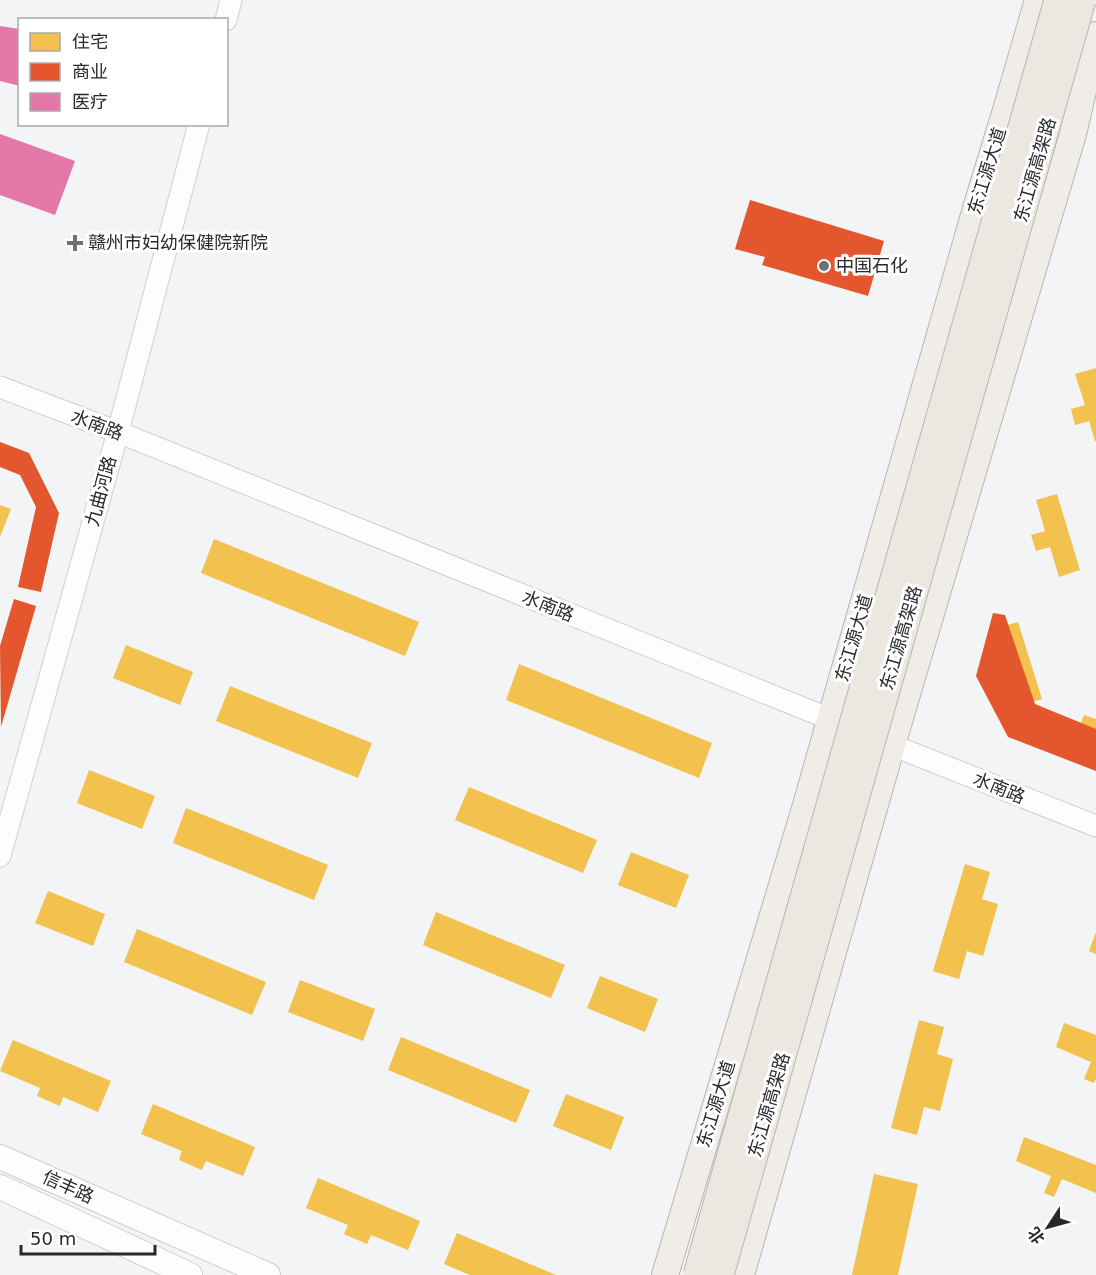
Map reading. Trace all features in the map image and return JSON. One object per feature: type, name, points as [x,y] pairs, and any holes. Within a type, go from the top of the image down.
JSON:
[{"type":"highway","name":"东江源高架路","points":[[697,1275],[1058,0]]},
{"type":"highway","name":"东江源高架路","points":[[720,1275],[1082,0]]},
{"type":"main road","name":"东江源大道","points":[[665,1275],[831,719],[973,219],[1038,0]]},
{"type":"main road","points":[[741,1275],[892,745],[1073,134],[1096,35]]},
{"type":"main road","name":"信丰路","points":[[0,1157],[268,1275]]},
{"type":"main road","name":"信丰路","points":[[0,1187],[190,1275]]},
{"type":"street","points":[[226,18],[231,0]]},
{"type":"street","name":"九曲河路","points":[[0,856],[198,126]]},
{"type":"street","name":"水南路","points":[[0,387],[1096,826]]},
{"type":"building: 住宅","points":[[1096,368],[1095,441],[1089,421],[1075,425],[1071,409],[1085,405],[1075,374]]},
{"type":"building: 住宅","points":[[1057,494],[1080,570],[1059,577],[1050,547],[1036,551],[1031,535],[1045,531],[1036,500]]},
{"type":"building: 住宅","points":[[0,505],[11,509],[0,537]]},
{"type":"building: 住宅","points":[[214,539],[419,622],[405,656],[201,573]]},
{"type":"building: 住宅","points":[[1018,622],[1042,699],[1021,705],[1011,675],[997,679],[992,663],[1006,659],[997,628]]},
{"type":"building: 住宅","points":[[126,645],[193,672],[180,705],[113,678]]},
{"type":"building: 住宅","points":[[519,664],[712,743],[699,778],[506,700]]},
{"type":"building: 住宅","points":[[230,686],[372,743],[358,778],[216,721]]},
{"type":"building: 住宅","points":[[1084,715],[1096,719],[1096,746],[1075,738]]},
{"type":"building: 住宅","points":[[89,770],[155,796],[142,829],[77,803]]},
{"type":"building: 住宅","points":[[469,787],[597,840],[583,873],[455,820]]},
{"type":"building: 住宅","points":[[186,808],[328,865],[314,900],[173,843]]},
{"type":"building: 住宅","points":[[631,852],[689,875],[676,908],[618,885]]},
{"type":"building: 住宅","points":[[965,864],[990,872],[982,899],[998,904],[983,956],[967,951],[959,979],[933,971]]},
{"type":"building: 住宅","points":[[48,891],[105,914],[93,946],[35,923]]},
{"type":"building: 住宅","points":[[436,912],[565,965],[551,998],[423,945]]},
{"type":"building: 住宅","points":[[137,929],[266,982],[252,1015],[124,962]]},
{"type":"building: 住宅","points":[[1096,932],[1096,954],[1089,951]]},
{"type":"building: 住宅","points":[[600,976],[658,999],[645,1032],[587,1008]]},
{"type":"building: 住宅","points":[[300,980],[375,1009],[363,1041],[288,1012]]},
{"type":"building: 住宅","points":[[919,1020],[944,1027],[937,1054],[953,1059],[940,1111],[924,1107],[917,1135],[891,1128]]},
{"type":"building: 住宅","points":[[1064,1023],[1096,1035],[1096,1079],[1094,1083],[1084,1079],[1091,1062],[1056,1047]]},
{"type":"building: 住宅","points":[[401,1037],[530,1090],[516,1123],[388,1070]]},
{"type":"building: 住宅","points":[[13,1040],[111,1081],[98,1112],[63,1097],[60,1106],[37,1096],[40,1088],[0,1071]]},
{"type":"building: 住宅","points":[[566,1094],[624,1117],[611,1150],[553,1126]]},
{"type":"building: 住宅","points":[[153,1104],[255,1147],[243,1176],[206,1161],[202,1170],[179,1160],[182,1151],[141,1134]]},
{"type":"building: 住宅","points":[[1024,1137],[1096,1165],[1096,1193],[1062,1179],[1054,1197],[1044,1193],[1051,1176],[1016,1161]]},
{"type":"building: 住宅","points":[[874,1174],[918,1184],[898,1275],[852,1275]]},
{"type":"building: 住宅","points":[[318,1178],[420,1221],[408,1250],[371,1235],[367,1244],[344,1234],[348,1225],[306,1208]]},
{"type":"building: 住宅","points":[[457,1233],[556,1275],[470,1275],[444,1264]]},
{"type":"building: 商业","points":[[750,200],[884,241],[868,296],[762,265],[765,257],[735,249]]},
{"type":"building: 商业","points":[[0,442],[29,453],[59,513],[41,592],[18,587],[36,507],[20,475],[0,467]]},
{"type":"building: 商业","points":[[14,599],[36,606],[1,727],[0,646]]},
{"type":"building: 商业","points":[[993,613],[1005,615],[1035,704],[1096,729],[1096,771],[1008,737],[976,676]]},
{"type":"building: 医疗","points":[[0,26],[18,29],[18,86],[0,81]]},
{"type":"building: 医疗","points":[[0,134],[75,161],[55,215],[0,195]]},
{"type":"place","name":"赣州市妇幼保健院新院","points":[[75,243]]},
{"type":"place","name":"中国石化","points":[[824,266]]}]
